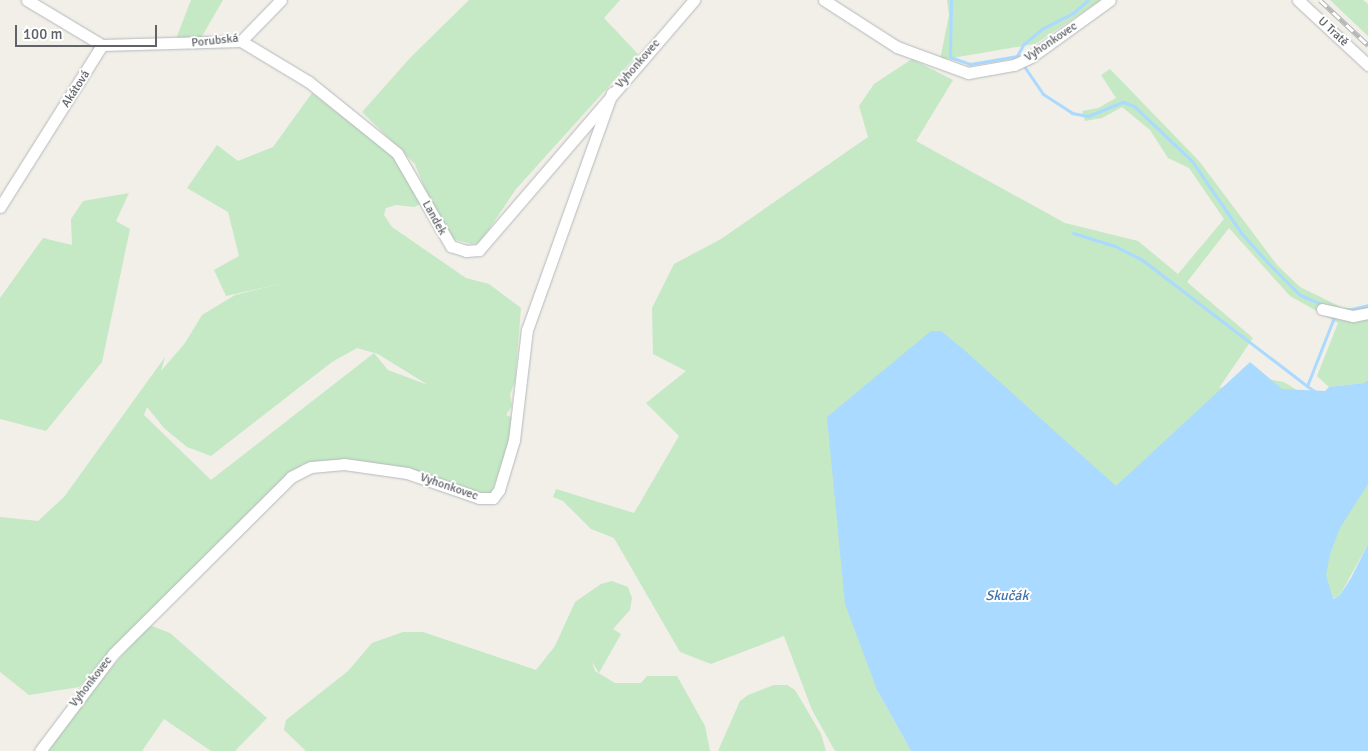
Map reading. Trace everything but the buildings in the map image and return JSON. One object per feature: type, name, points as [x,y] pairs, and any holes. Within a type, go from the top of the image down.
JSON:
[{"type":"street","points":[[27,0],[102,45]]},
{"type":"street","name":"Porubská","points":[[102,45],[241,41],[281,0]]},
{"type":"street","name":"Vyhonkovec","points":[[40,751],[114,654],[291,477],[311,467],[344,464],[407,473],[479,498],[493,498],[499,490],[514,440],[527,330],[612,93],[694,0]]},
{"type":"street","name":"Vyhonkovec","points":[[824,0],[897,47],[968,73],[1015,65],[1027,59],[1110,0]]},
{"type":"street","name":"U Tratě","points":[[1298,0],[1368,65]]},
{"type":"street","name":"Landek","points":[[241,41],[309,82],[397,153],[442,234],[452,246],[466,251],[479,250],[490,241],[519,200],[612,93]]},
{"type":"street","name":"Akátová","points":[[0,206],[102,45]]},
{"type":"street","points":[[1326,310],[1353,316],[1368,313]]},
{"type":"green space","points":[[191,0],[223,0],[201,38],[176,39]]},
{"type":"green space","points":[[469,0],[620,0],[604,18],[638,54],[516,189],[478,243],[471,244],[453,239],[433,210],[415,164],[362,112],[410,58]]},
{"type":"green space","points":[[947,0],[1101,0],[1035,44],[940,60],[949,15]]},
{"type":"green space","points":[[1330,0],[1363,0],[1368,4],[1368,36]]},
{"type":"green space","points":[[912,59],[953,80],[916,141],[1065,223],[1138,241],[1178,274],[1224,219],[1189,168],[1168,158],[1150,130],[1122,107],[1102,118],[1085,121],[1082,111],[1098,108],[1116,98],[1101,75],[1110,69],[1199,161],[1277,265],[1300,287],[1343,308],[1360,308],[1368,304],[1368,380],[1365,383],[1329,387],[1317,376],[1338,323],[1290,296],[1229,228],[1187,282],[1253,338],[1219,388],[1261,378],[1284,382],[1368,435],[1368,544],[1340,595],[1332,599],[1329,591],[1109,751],[1092,751],[877,690],[911,751],[835,751],[812,710],[784,636],[711,664],[680,652],[614,538],[591,529],[563,501],[553,497],[556,489],[634,513],[679,436],[646,403],[686,371],[653,354],[652,308],[674,264],[721,239],[868,137],[859,106],[874,84]]},
{"type":"green space","points":[[312,93],[401,162],[421,203],[415,207],[396,205],[386,208],[384,215],[392,227],[466,278],[489,284],[521,308],[515,381],[510,395],[512,406],[506,415],[513,418],[506,452],[491,494],[487,497],[342,461],[303,464],[79,687],[29,695],[0,672],[0,517],[38,521],[64,497],[165,357],[161,371],[185,343],[202,315],[235,295],[292,281],[226,296],[214,270],[239,256],[228,212],[187,188],[217,145],[238,161],[273,147]],"holes":[[[357,348],[378,354],[428,385],[388,370],[374,353],[211,480],[144,415],[147,407],[164,428],[187,447],[211,456],[332,362]]]},
{"type":"green space","points":[[129,193],[116,221],[130,229],[102,362],[46,431],[0,419],[0,298],[43,238],[72,245],[71,219],[83,201]]},
{"type":"green space","points":[[612,581],[628,587],[632,598],[630,610],[613,629],[621,634],[599,673],[592,662],[595,671],[615,683],[641,683],[647,676],[677,676],[705,726],[710,751],[306,751],[284,730],[286,720],[348,671],[372,643],[403,632],[423,632],[536,670],[555,646],[575,602],[601,584]]},
{"type":"green space","points":[[152,626],[170,633],[267,718],[235,751],[211,751],[164,719],[142,751],[47,751],[91,692],[144,630]]},
{"type":"green space","points":[[774,685],[787,685],[795,690],[821,734],[826,751],[718,751],[740,701],[748,695]]},
{"type":"water","name":"Skučák","points":[[931,331],[941,331],[963,349],[1116,486],[1250,362],[1282,389],[1325,391],[1329,387],[1364,383],[1368,380],[1368,484],[1340,528],[1330,554],[1326,575],[1333,599],[1340,595],[1351,578],[1368,544],[1368,751],[911,751],[877,690],[845,604],[827,417]]},
{"type":"waterway","points":[[951,0],[950,57],[970,64],[1017,56]]},
{"type":"waterway","points":[[1088,0],[1073,13],[1043,28],[1023,45],[1017,56],[1043,94],[1072,113],[1088,116],[1123,102],[1134,106],[1192,161],[1242,234],[1266,261],[1300,295],[1324,305]]},
{"type":"waterway","points":[[1073,233],[1115,246],[1141,259],[1307,386]]},
{"type":"waterway","points":[[1347,310],[1368,305]]},
{"type":"waterway","points":[[1317,393],[1307,386],[1335,315]]},
{"type":"railway","points":[[1320,0],[1368,45]]}]
